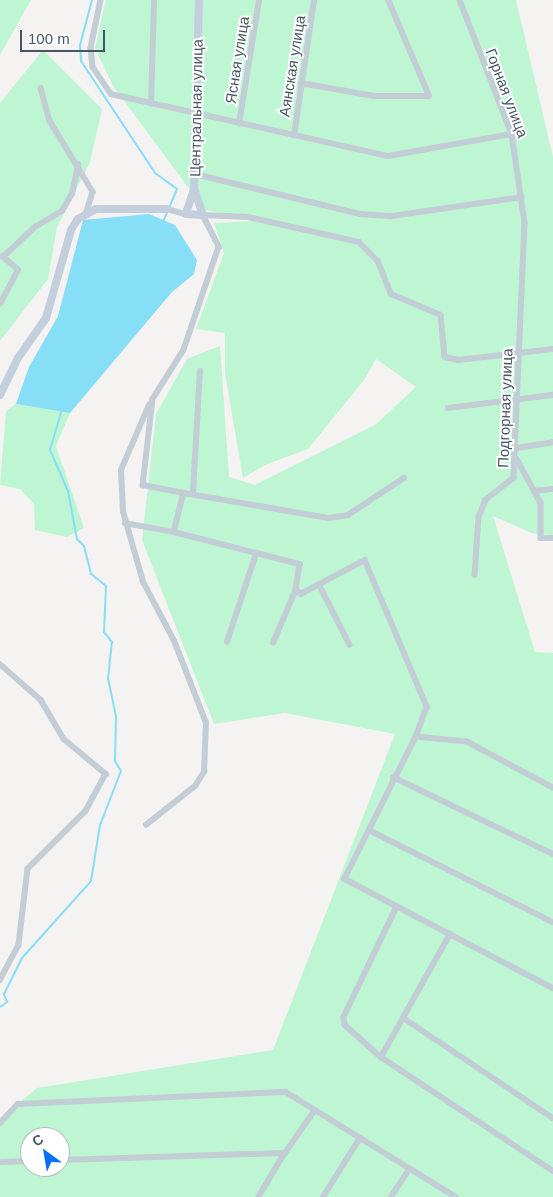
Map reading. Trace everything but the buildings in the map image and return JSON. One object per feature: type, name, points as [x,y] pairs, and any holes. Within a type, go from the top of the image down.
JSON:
[{"type":"street","points":[[101,0],[90,48],[93,67],[112,94],[198,115],[388,156],[512,134]]},
{"type":"street","points":[[151,104],[154,0]]},
{"type":"street","name":"Центральная улица","points":[[199,0],[198,115],[194,189],[203,215]]},
{"type":"street","name":"Ясная улица","points":[[239,124],[259,0]]},
{"type":"street","name":"Аянская улица","points":[[294,136],[314,0]]},
{"type":"street","points":[[301,84],[374,96],[429,96],[388,0]]},
{"type":"street","name":"Горная улица","points":[[460,0],[512,134],[522,197],[524,256]]},
{"type":"street","points":[[0,394],[18,358],[46,318],[71,230],[87,212],[93,192],[50,121],[42,88]]},
{"type":"street","points":[[0,304],[18,270],[3,257],[35,227],[62,211],[72,194],[78,166]]},
{"type":"street","points":[[196,174],[368,215],[392,216],[522,197]]},
{"type":"street","points":[[186,214],[194,189]]},
{"type":"street","points":[[87,212],[167,209],[186,214],[248,217],[359,242],[378,260],[391,294],[441,315],[445,357],[458,360],[553,349]]},
{"type":"street","points":[[146,825],[194,786],[204,772],[206,723],[174,641],[143,582],[125,523],[121,470],[152,399],[184,350],[219,247],[203,215]]},
{"type":"street","name":"Подгорная улица","points":[[475,575],[479,517],[486,500],[514,478],[517,459],[524,256]]},
{"type":"street","points":[[193,492],[200,371]]},
{"type":"street","points":[[448,408],[553,395]]},
{"type":"street","points":[[152,399],[143,485],[184,493],[193,492],[328,518],[348,515],[404,478]]},
{"type":"street","points":[[517,448],[553,442]]},
{"type":"street","points":[[517,459],[541,503],[541,538],[553,538]]},
{"type":"street","points":[[534,491],[553,489]]},
{"type":"street","points":[[174,532],[184,493]]},
{"type":"street","points":[[125,523],[174,532],[300,564],[296,589],[273,644]]},
{"type":"street","points":[[226,642],[256,554]]},
{"type":"street","points":[[296,589],[301,594],[365,560],[427,707],[416,737],[393,777],[371,831],[345,879],[553,988]]},
{"type":"street","points":[[320,584],[350,645]]},
{"type":"street","points":[[0,664],[41,700],[64,739],[106,774],[86,811],[34,859],[28,869],[26,910],[19,945],[0,980]]},
{"type":"street","points":[[416,737],[467,742],[553,788]]},
{"type":"street","points":[[393,777],[553,854]]},
{"type":"street","points":[[371,831],[553,922]]},
{"type":"street","points":[[397,907],[344,1017],[350,1032],[381,1057],[553,1171]]},
{"type":"street","points":[[381,1057],[405,1019],[450,934]]},
{"type":"street","points":[[405,1019],[553,1118]]},
{"type":"street","points":[[0,1123],[18,1104],[286,1092],[456,1197]]},
{"type":"street","points":[[259,1197],[285,1153],[315,1110]]},
{"type":"street","points":[[323,1197],[360,1138]]},
{"type":"street","points":[[70,1160],[285,1153]]},
{"type":"street","points":[[0,1162],[20,1161]]},
{"type":"street","points":[[391,1197],[409,1169]]},
{"type":"green space","points":[[0,0],[31,0],[0,55]]},
{"type":"green space","points":[[106,0],[516,0],[553,157],[553,535],[534,534],[493,516],[535,652],[553,653],[553,1197],[0,1197],[0,1119],[37,1088],[273,1050],[395,734],[285,713],[214,724],[142,540],[156,414],[187,359],[220,346],[229,477],[255,485],[375,425],[416,387],[376,359],[364,380],[308,449],[265,465],[243,478],[225,373],[225,333],[196,329],[224,253],[214,223],[257,221],[205,210],[113,86],[95,48]]},
{"type":"green space","points":[[43,50],[102,109],[90,162],[57,227],[48,279],[0,341],[0,103]]},
{"type":"green space","points":[[16,404],[70,413],[56,446],[84,528],[67,537],[35,530],[34,504],[20,489],[0,485],[6,411]]},
{"type":"water","points":[[149,214],[175,225],[197,260],[194,274],[172,292],[70,413],[16,404],[29,367],[58,316],[83,220]]},
{"type":"waterway","points":[[92,0],[80,45],[81,61],[155,173],[177,189],[164,220]]},
{"type":"waterway","points":[[0,1007],[7,1002],[4,994],[22,958],[91,881],[100,825],[121,771],[115,761],[116,716],[108,679],[112,642],[104,632],[106,586],[91,574],[84,546],[77,539],[68,491],[50,450],[62,409]]}]
